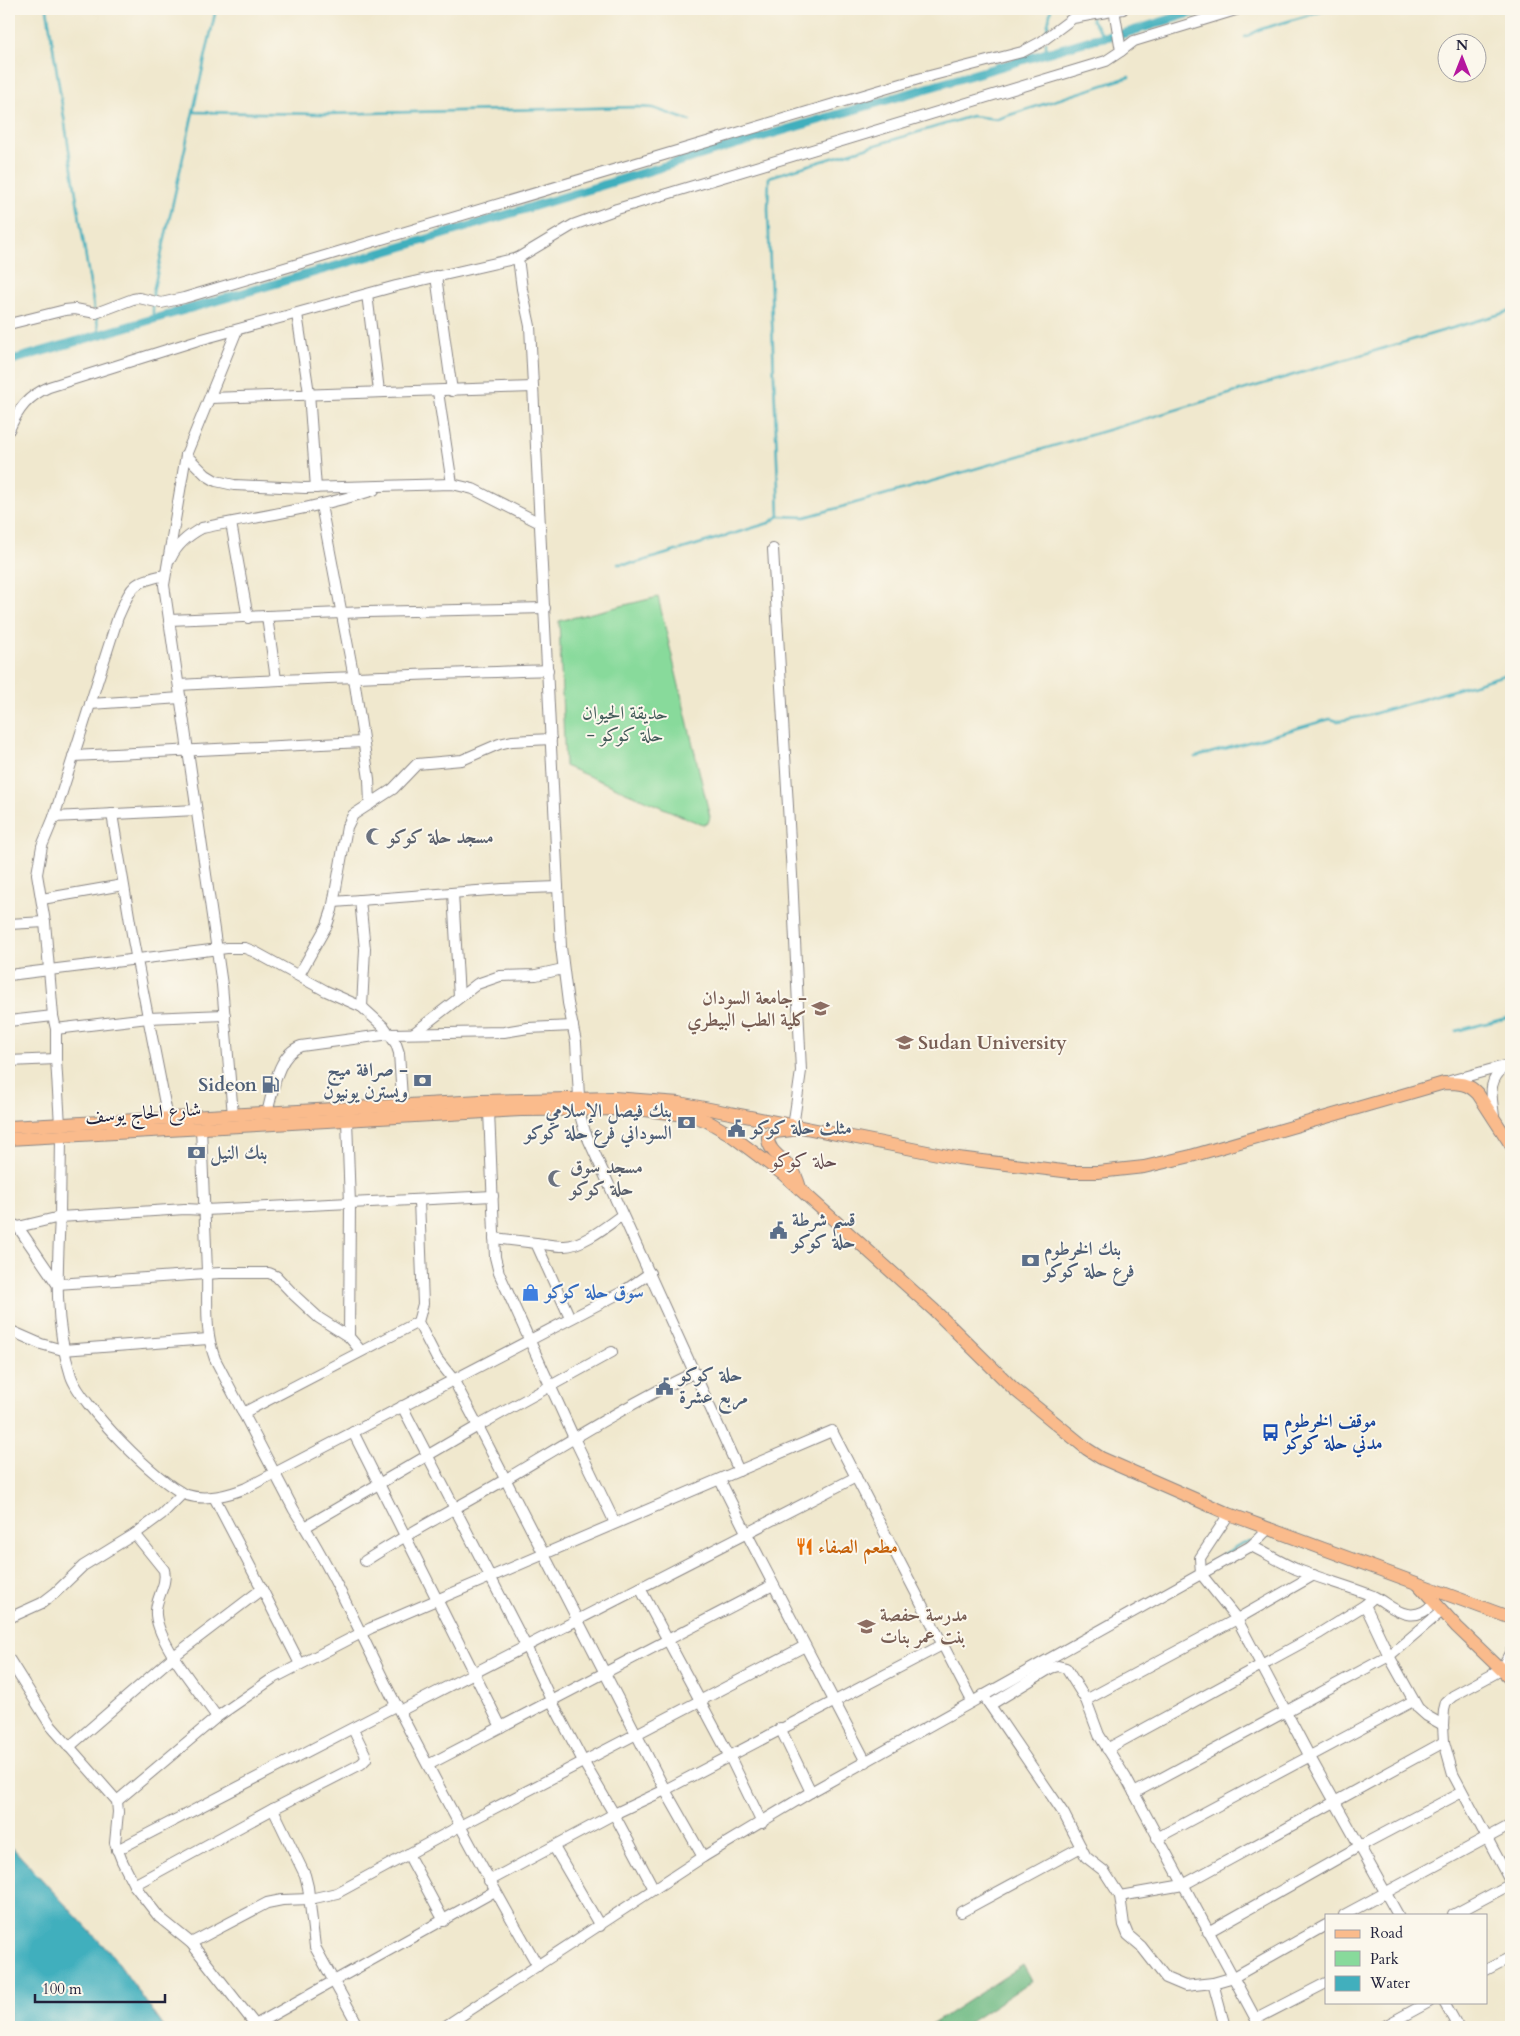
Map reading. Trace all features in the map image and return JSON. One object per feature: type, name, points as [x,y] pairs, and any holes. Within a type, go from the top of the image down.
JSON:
[{"type":"main road","points":[[579,1103],[666,1102],[958,1158],[1061,1171],[1098,1172],[1144,1167],[1191,1156],[1444,1083],[1460,1083],[1472,1088],[1494,1117],[1511,1146]]},
{"type":"main road","points":[[579,1103],[693,1116],[707,1120],[728,1133],[801,1190],[934,1310],[1014,1388],[1086,1449],[1101,1458],[1229,1514],[1511,1618]]},
{"type":"main road","name":"شارع الحاج يوسف","points":[[9,1127],[60,1131],[200,1128],[347,1120],[403,1111],[579,1103]]},
{"type":"main road","name":"شارع الحاج يوسف","points":[[9,1139],[60,1131],[168,1119],[266,1113],[489,1111],[579,1103]]},
{"type":"main road","points":[[799,1128],[775,1132],[768,1137],[768,1141],[774,1151],[794,1171],[801,1190]]},
{"type":"main road","points":[[1419,1585],[1438,1607],[1511,1680]]},
{"type":"street","points":[[9,430],[18,410],[24,402],[49,386],[185,344],[367,294],[436,276],[518,258],[573,225],[594,216],[783,157],[1106,61],[1121,48],[1134,41],[1239,9]]},
{"type":"street","points":[[9,324],[65,310],[96,313],[139,298],[161,303],[184,298],[908,82],[1022,52],[1041,42],[1073,18],[1117,10],[1116,23],[1121,48]]},
{"type":"street","points":[[518,258],[530,326],[538,522],[545,608],[563,969],[576,1042],[579,1103],[585,1132],[740,1471]]},
{"type":"street","points":[[436,276],[452,391]]},
{"type":"street","points":[[367,294],[379,391]]},
{"type":"street","points":[[297,314],[310,393],[316,488]]},
{"type":"street","points":[[233,1115],[225,1015],[217,951],[164,585],[186,455],[238,330]]},
{"type":"street","points":[[210,398],[379,391],[438,392],[533,387]]},
{"type":"street","points":[[438,392],[452,484]]},
{"type":"street","points":[[186,455],[196,467],[216,481],[234,485],[316,488],[452,484],[473,489],[538,522]]},
{"type":"street","points":[[165,573],[172,554],[180,543],[202,528],[321,505],[387,486]]},
{"type":"street","points":[[321,505],[354,678],[362,742],[369,778],[370,804]]},
{"type":"street","points":[[230,523],[248,618]]},
{"type":"street","points":[[773,548],[801,1071],[799,1128]]},
{"type":"street","points":[[165,573],[143,580],[134,586],[129,592],[118,617],[54,817],[42,846],[36,874],[45,922],[53,1016],[56,1028],[60,1131],[58,1313],[63,1350],[71,1378],[86,1404],[158,1475],[183,1493],[214,1497],[238,1491],[353,1432],[624,1291],[650,1273]]},
{"type":"street","points":[[169,620],[545,608]]},
{"type":"street","points":[[267,618],[276,679]]},
{"type":"street","points":[[179,684],[548,670]]},
{"type":"street","points":[[90,704],[181,698]]},
{"type":"street","points":[[299,975],[327,925],[334,902],[349,819],[353,815],[393,789],[417,764],[462,760],[499,744],[512,741],[551,739]]},
{"type":"street","points":[[73,756],[362,742]]},
{"type":"street","points":[[54,817],[196,810]]},
{"type":"street","points":[[112,814],[123,885],[168,1119]]},
{"type":"street","points":[[42,899],[123,885]]},
{"type":"street","points":[[334,902],[558,887]]},
{"type":"street","points":[[454,893],[459,997]]},
{"type":"street","points":[[360,900],[365,949],[362,1007]]},
{"type":"street","points":[[9,924],[45,922]]},
{"type":"street","points":[[9,974],[217,951],[226,948],[245,948],[326,991],[362,1007],[390,1034],[399,1053],[403,1111]]},
{"type":"street","points":[[413,1033],[477,984],[500,976],[536,976],[563,969]]},
{"type":"street","points":[[56,1028],[148,1018],[225,1015]]},
{"type":"street","points":[[9,1021],[53,1016]]},
{"type":"street","points":[[266,1113],[281,1066],[293,1049],[390,1034],[504,1032],[528,1028],[573,1026]]},
{"type":"street","points":[[9,1062],[56,1059]]},
{"type":"street","points":[[1444,1083],[1508,1064]]},
{"type":"street","points":[[1494,1117],[1491,1086],[1497,1073],[1508,1064]]},
{"type":"street","points":[[489,1111],[495,1257],[499,1273],[528,1340],[615,1523]]},
{"type":"street","points":[[347,1120],[350,1204],[350,1337]]},
{"type":"street","points":[[200,1128],[205,1210],[208,1339],[215,1359],[294,1510],[305,1527],[489,1881],[538,1966]]},
{"type":"street","points":[[18,1227],[60,1217],[493,1196]]},
{"type":"street","points":[[419,1200],[423,1304],[418,1322],[436,1360],[453,1379],[665,1790],[704,1857]]},
{"type":"street","points":[[494,1238],[564,1246],[572,1245],[594,1235],[622,1215]]},
{"type":"street","points":[[9,1222],[18,1227],[57,1284]]},
{"type":"street","points":[[536,1243],[570,1318]]},
{"type":"street","points":[[57,1284],[259,1272],[276,1276],[319,1318],[350,1337],[360,1351]]},
{"type":"street","points":[[243,1413],[418,1322]]},
{"type":"street","points":[[9,1330],[46,1346],[63,1350],[208,1339]]},
{"type":"street","points":[[305,1527],[478,1426],[612,1352]]},
{"type":"street","points":[[365,1561],[405,1535],[574,1438],[658,1390],[695,1372]]},
{"type":"street","points":[[402,1406],[526,1646],[551,1700],[654,1889]]},
{"type":"street","points":[[117,1801],[217,1717],[253,1690],[300,1664],[361,1634],[490,1577],[832,1431],[972,1701]]},
{"type":"street","points":[[353,1432],[501,1727]]},
{"type":"street","points":[[117,1850],[162,1825],[353,1729],[526,1646],[856,1477]]},
{"type":"street","points":[[720,1480],[866,1762]]},
{"type":"street","points":[[9,1618],[42,1603],[55,1594],[83,1566],[135,1534],[162,1514],[183,1493]]},
{"type":"street","points":[[214,1497],[300,1664]]},
{"type":"street","points":[[1229,1514],[1200,1558],[1201,1574],[1237,1619],[1310,1757],[1397,1914]]},
{"type":"street","points":[[444,2027],[654,1889],[811,1792],[1251,1546],[1268,1529]]},
{"type":"street","points":[[135,1534],[164,1570],[165,1582],[155,1608],[160,1633],[217,1717]]},
{"type":"street","points":[[1251,1546],[1284,1564],[1374,1597],[1400,1613],[1409,1615],[1419,1614],[1428,1609],[1438,1607]]},
{"type":"street","points":[[1086,1700],[1237,1619],[1314,1575]]},
{"type":"street","points":[[428,1765],[774,1585]]},
{"type":"street","points":[[640,1588],[729,1755],[762,1822]]},
{"type":"street","points":[[69,1747],[174,1656],[262,1589]]},
{"type":"street","points":[[1107,1749],[1320,1633],[1365,1605],[1374,1597]]},
{"type":"street","points":[[1365,1605],[1389,1656],[1418,1708],[1427,1716],[1443,1725]]},
{"type":"street","points":[[1134,1793],[1389,1656],[1438,1607]]},
{"type":"street","points":[[489,1881],[614,1814],[665,1790],[834,1699],[942,1645]]},
{"type":"street","points":[[191,1943],[266,1903],[282,1900],[310,1900],[337,1893],[636,1733],[805,1646]]},
{"type":"street","points":[[1454,1914],[1511,1883],[1453,1774],[1444,1742],[1444,1710],[1446,1702],[1453,1696],[1501,1670],[1511,1651]]},
{"type":"street","points":[[9,1659],[51,1726],[117,1801],[118,1818],[115,1836],[117,1850],[134,1885],[159,1917],[191,1943],[256,2026],[495,1891]]},
{"type":"street","points":[[990,1705],[1051,1668],[1058,1666],[1066,1668],[1086,1700],[1099,1735],[1134,1793],[1258,2023],[1325,1984]]},
{"type":"street","points":[[983,1695],[1064,1814],[1086,1857],[1104,1871],[1120,1896],[1124,1925],[1128,1935],[1141,1946],[1166,1978],[1185,1986],[1213,1984],[1234,1977],[1325,1926]]},
{"type":"street","points":[[1157,1838],[1413,1700]]},
{"type":"street","points":[[780,1728],[811,1792]]},
{"type":"street","points":[[134,1885],[273,1809],[361,1764],[366,1759],[365,1754],[353,1729]]},
{"type":"street","points":[[1120,1896],[1183,1885],[1444,1742]]},
{"type":"street","points":[[1208,1932],[1360,1846],[1462,1792]]},
{"type":"street","points":[[273,1809],[303,1870],[310,1900],[315,1947],[359,2027]]},
{"type":"street","points":[[1346,1914],[1511,1825]]},
{"type":"street","points":[[554,1847],[600,1926]]},
{"type":"street","points":[[961,1912],[1081,1847]]},
{"type":"street","points":[[408,1854],[444,1921]]},
{"type":"street","points":[[1488,1969],[1511,1956]]},
{"type":"street","points":[[1213,1984],[1225,2027]]},
{"type":"street","points":[[1382,2027],[1425,2004]]},
{"type":"street","points":[[1445,2004],[1458,2027]]},
{"type":"green space","name":"حديقة الحيوان - حلة كوكو","points":[[658,597],[710,817],[708,823],[703,825],[565,766],[559,621]]},
{"type":"green space","points":[[1023,1965],[1032,1981],[962,2027],[928,2027]]},
{"type":"water","points":[[9,1844],[113,1956],[164,2027],[9,2027]]},
{"type":"waterway","points":[[47,9],[94,309]]},
{"type":"waterway","points":[[153,299],[216,9]]},
{"type":"waterway","points":[[1046,34],[1051,9]]},
{"type":"waterway","points":[[9,361],[408,245],[727,147],[1094,39],[1126,33],[1203,9]]},
{"type":"waterway","points":[[1245,37],[1261,29],[1330,9]]},
{"type":"waterway","points":[[1092,18],[1104,36]]},
{"type":"waterway","points":[[1046,42],[1046,53]]},
{"type":"waterway","points":[[618,564],[636,563],[769,523],[779,516],[768,209],[769,177],[972,116],[997,119],[1129,77]]},
{"type":"waterway","points":[[194,112],[326,114],[637,107],[653,108],[690,121]]},
{"type":"waterway","points":[[153,305],[153,318]]},
{"type":"waterway","points":[[779,516],[805,517],[1511,311]]},
{"type":"waterway","points":[[96,316],[100,334]]},
{"type":"waterway","points":[[1196,757],[1330,719],[1338,721],[1366,716],[1511,673]]},
{"type":"waterway","points":[[1456,1031],[1511,1017]]},
{"type":"waterway","points":[[1210,1563],[1242,1543],[1249,1542]]},
{"type":"place","name":"مسجد حلة كوكو","points":[[374,837]]},
{"type":"place","name":"جامعة السودان - كلية الطب البيطري","points":[[821,1009]]},
{"type":"place","name":"Sudan University","points":[[904,1043]]},
{"type":"place","name":"صرافة ميج - ويسترن يونيون","points":[[422,1081]]},
{"type":"place","name":"Sideon","points":[[271,1085]]},
{"type":"place","name":"بنك فيصل الإسلامي السوداني فرع حلة كوكو","points":[[686,1122]]},
{"type":"place","name":"مثلث حلة كوكو","points":[[737,1128]]},
{"type":"place","name":"بنك النيل","points":[[196,1153]]},
{"type":"place","name":"مسجد سوق حلة كوكو","points":[[556,1178]]},
{"type":"place","name":"قسم شرطة حلة كوكو","points":[[778,1231]]},
{"type":"place","name":"بنك الخرطوم فرع حلة كوكو","points":[[1030,1260]]},
{"type":"place","name":"سوق حلة كوكو","points":[[531,1292]]},
{"type":"place","name":"حلة كوكو مربع عشرة","points":[[665,1386]]},
{"type":"place","name":"موقف الخرطوم مدني حلة كوكو","points":[[1270,1432]]},
{"type":"place","name":"مطعم الصفاء","points":[[804,1547]]},
{"type":"place","name":"مدرسة حفصة بنت عمر بنات","points":[[866,1626]]},
{"type":"district","name":"حلة كوكو","points":[[804,1160]]}]
